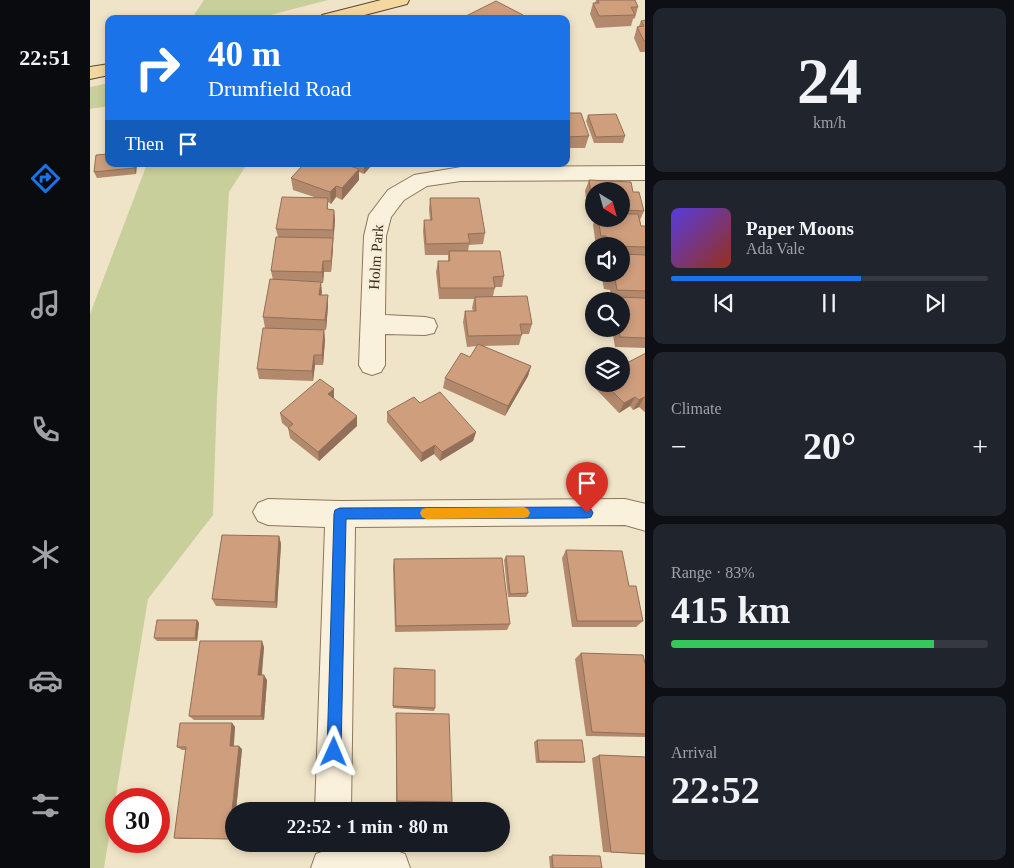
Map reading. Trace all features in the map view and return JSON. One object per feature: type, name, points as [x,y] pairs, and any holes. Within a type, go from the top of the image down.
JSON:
[{"type":"main road","points":[[343,15],[401,0]]},
{"type":"main road","points":[[90,73],[105,70]]},
{"type":"street","name":"Holm Park","points":[[372,365],[374,236],[380,215],[396,195],[421,180],[460,169],[645,173]]},
{"type":"street","points":[[373,324],[425,326]]},
{"type":"street","points":[[268,512],[340,514],[625,512],[645,518]]},
{"type":"street","points":[[333,802],[340,514]]},
{"type":"street","points":[[332,852],[331,868],[391,868]]},
{"type":"green space","points":[[204,0],[328,0],[270,15],[194,15]]},
{"type":"green space","points":[[105,84],[105,107],[90,109],[90,87]]},
{"type":"green space","points":[[146,167],[245,167],[229,192],[217,398],[213,515],[148,599],[117,788],[105,788],[106,853],[104,868],[90,868],[90,314]]},
{"type":"building","points":[[598,0],[635,0],[638,7],[631,7],[635,15],[599,16],[593,3],[599,3]]},
{"type":"building","points":[[496,1],[523,15],[468,15]]},
{"type":"building","points":[[645,20],[645,41],[637,27],[644,26],[641,21]]},
{"type":"building","points":[[570,113],[581,113],[589,136],[570,137]]},
{"type":"building","points":[[616,114],[625,136],[596,137],[588,115]]},
{"type":"building","points":[[105,154],[105,167],[134,168],[94,172],[96,155]]},
{"type":"building","points":[[301,167],[353,167],[359,169],[342,188],[336,186],[330,192],[291,178]]},
{"type":"building","points":[[589,180],[631,182],[633,192],[639,192],[644,211],[630,210],[630,182],[589,182]]},
{"type":"building","points":[[282,197],[328,198],[327,209],[334,210],[333,230],[276,229]]},
{"type":"building","points":[[430,198],[479,198],[485,233],[468,234],[470,243],[426,244],[424,220],[432,220]]},
{"type":"building","points":[[630,214],[638,214],[641,226],[645,226],[645,247],[630,247],[630,237],[601,236],[600,228],[630,228]]},
{"type":"building","points":[[276,237],[333,238],[331,261],[323,261],[322,272],[271,271]]},
{"type":"building","points":[[449,251],[500,251],[504,276],[493,277],[495,288],[440,288],[438,261],[450,261]]},
{"type":"building","points":[[630,254],[645,255],[645,291],[617,290],[616,282],[630,282]]},
{"type":"building","points":[[270,279],[321,282],[319,295],[328,295],[325,320],[263,317]]},
{"type":"building","points":[[527,296],[532,324],[520,324],[522,335],[468,336],[465,311],[476,311],[475,297]]},
{"type":"building","points":[[630,298],[645,298],[645,338],[620,337],[630,337]]},
{"type":"building","points":[[263,328],[324,330],[322,355],[314,355],[312,371],[257,369]]},
{"type":"building","points":[[478,344],[531,366],[508,406],[445,378],[461,353],[470,357]]},
{"type":"building","points":[[645,354],[645,398],[639,400],[635,397],[624,403],[613,392],[630,392],[630,361]]},
{"type":"building","points":[[320,379],[334,389],[328,394],[357,416],[318,452],[288,428],[293,424],[280,413]]},
{"type":"building","points":[[440,392],[476,432],[442,452],[435,445],[422,453],[387,412],[414,397],[420,403]]},
{"type":"building","points":[[222,535],[279,536],[275,602],[212,599]]},
{"type":"building","points":[[566,550],[622,551],[629,586],[636,586],[643,621],[577,621]]},
{"type":"building","points":[[506,556],[524,556],[528,593],[510,594]]},
{"type":"building","points":[[502,558],[510,624],[396,626],[394,559]]},
{"type":"building","points":[[157,620],[197,620],[195,638],[154,638]]},
{"type":"building","points":[[200,641],[262,641],[258,675],[264,675],[261,716],[189,716]]},
{"type":"building","points":[[581,653],[643,655],[645,663],[645,734],[592,732]]},
{"type":"building","points":[[394,668],[435,670],[435,708],[393,706]]},
{"type":"building","points":[[396,713],[449,714],[452,802],[397,801]]},
{"type":"building","points":[[180,723],[232,723],[230,746],[239,746],[233,802],[225,802],[225,839],[174,838],[186,747],[177,747]]},
{"type":"building","points":[[537,740],[582,740],[585,762],[539,761]]},
{"type":"building","points":[[599,755],[645,757],[645,854],[611,852]]},
{"type":"building","points":[[552,855],[600,856],[602,868],[553,868]]},
{"type":"slow traffic","points":[[426,513],[524,513]]},
{"type":"route","points":[[334,752],[340,514],[587,513]]}]
